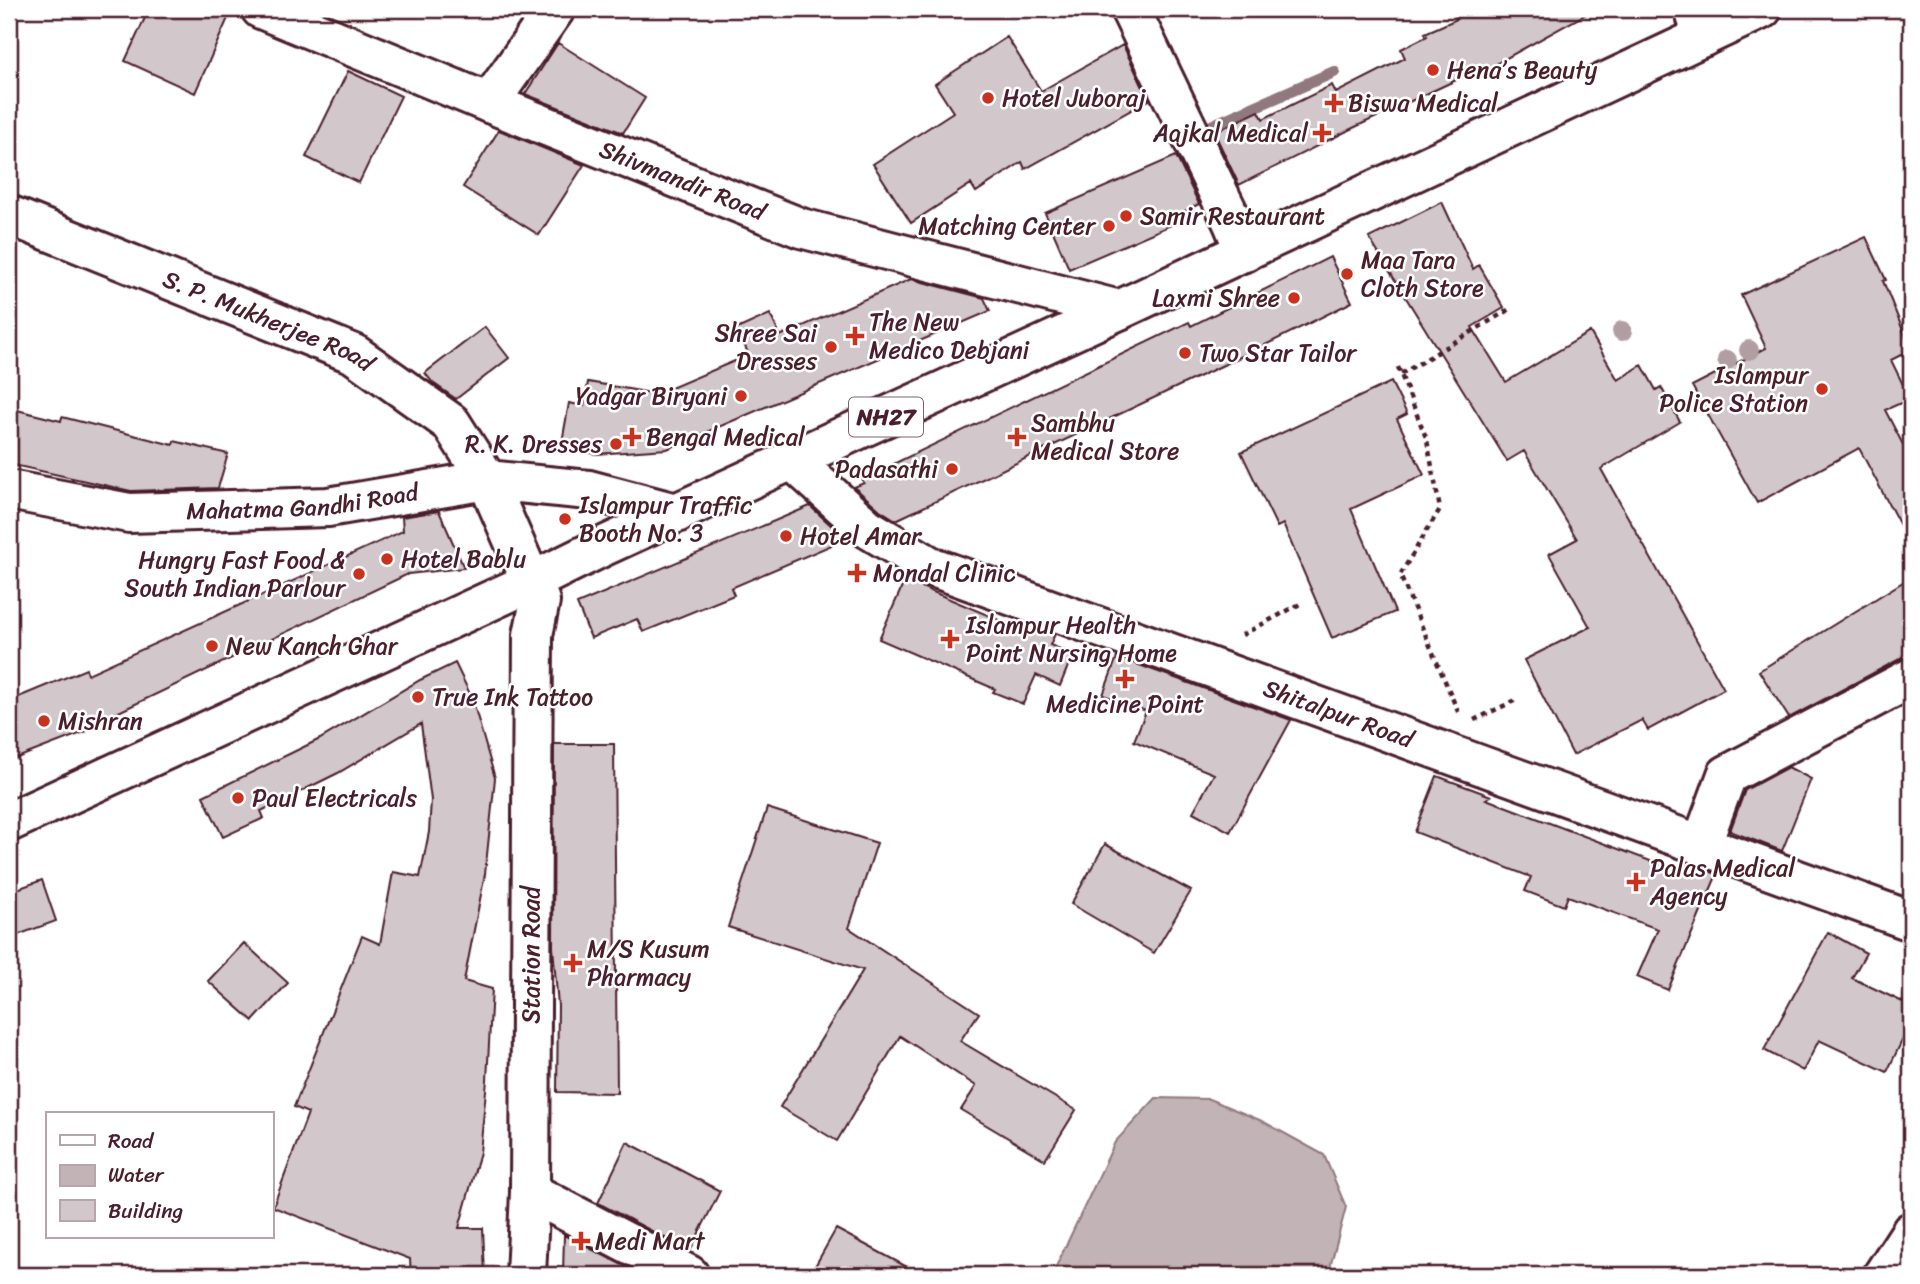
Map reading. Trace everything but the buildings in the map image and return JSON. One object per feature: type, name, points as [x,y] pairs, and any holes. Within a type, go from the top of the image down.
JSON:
[{"type":"street","name":"Shivmandir Road","points":[[261,9],[801,228],[1119,310]]},
{"type":"street","points":[[489,103],[555,9]]},
{"type":"street","points":[[1130,9],[1245,252]]},
{"type":"street","name":"NH27","points":[[9,822],[1245,252],[1699,23],[1762,9]]},
{"type":"street","name":"S. P. Mukherjee Road","points":[[9,215],[354,354],[451,423],[487,480]]},
{"type":"street","name":"Shitalpur Road","points":[[792,460],[867,528],[930,566],[1911,921]]},
{"type":"street","points":[[487,480],[531,582]]},
{"type":"street","name":"Mahatma Gandhi Road","points":[[9,490],[129,513],[328,507],[487,480],[589,490],[676,513]]},
{"type":"street","name":"Station Road","points":[[526,1275],[530,1192],[533,635],[540,601],[531,582]]},
{"type":"street","points":[[1701,846],[1727,775],[1911,678]]},
{"type":"street","points":[[530,1192],[689,1275]]},
{"type":"street","points":[[1883,1275],[1911,1232]]},
{"type":"path","points":[[1401,374],[1510,309]]},
{"type":"path","points":[[1398,367],[1427,440],[1440,509],[1400,575],[1464,724],[1517,700]]},
{"type":"path","points":[[1227,674],[1238,637],[1300,604]]},
{"type":"water","points":[[1156,1098],[1209,1099],[1262,1121],[1324,1155],[1346,1207],[1328,1275],[1052,1275],[1115,1142]]},
{"type":"waterway","points":[[1202,130],[1334,72]]},
{"type":"place","name":"Hena’s Beauty","points":[[1433,70]]},
{"type":"place","name":"Hotel Juboraj","points":[[988,98]]},
{"type":"place","name":"Biswa Medical","points":[[1334,103]]},
{"type":"place","name":"Aajkal Medical","points":[[1322,133]]},
{"type":"place","name":"Samir Restaurant","points":[[1126,216]]},
{"type":"place","name":"Matching Center","points":[[1109,226]]},
{"type":"place","name":"Maa Tara Cloth Store","points":[[1347,274]]},
{"type":"place","name":"Laxmi Shree","points":[[1294,298]]},
{"type":"place","name":"The New Medico Debjani","points":[[855,336]]},
{"type":"place","name":"Shree Sai Dresses","points":[[831,347]]},
{"type":"place","name":"Two Star Tailor","points":[[1185,353]]},
{"type":"place","name":"Islampur Police Station","points":[[1822,389]]},
{"type":"place","name":"Yadgar Biryani","points":[[741,396]]},
{"type":"place","name":"Bengal Medical","points":[[632,437]]},
{"type":"place","name":"Sambhu Medical Store","points":[[1017,437]]},
{"type":"place","name":"R. K. Dresses","points":[[616,444]]},
{"type":"place","name":"Padasathi","points":[[952,469]]},
{"type":"place","name":"Islampur Traffic Booth No. 3","points":[[565,519]]},
{"type":"place","name":"Hotel Amar","points":[[786,536]]},
{"type":"place","name":"Hotel Bablu","points":[[387,559]]},
{"type":"place","name":"Mondal Clinic","points":[[857,573]]},
{"type":"place","name":"Hungry Fast Food & South Indian Parlour","points":[[359,574]]},
{"type":"place","name":"Islampur Health Point Nursing Home","points":[[950,639]]},
{"type":"place","name":"New Kanch Ghar","points":[[212,646]]},
{"type":"place","name":"Medicine Point","points":[[1125,679]]},
{"type":"place","name":"True Ink Tattoo","points":[[418,697]]},
{"type":"place","name":"Mishran","points":[[44,721]]},
{"type":"place","name":"Paul Electricals","points":[[238,798]]},
{"type":"place","name":"Palas Medical Agency","points":[[1636,882]]},
{"type":"place","name":"M/S Kusum Pharmacy","points":[[573,963]]},
{"type":"place","name":"Medi Mart","points":[[581,1241]]}]
